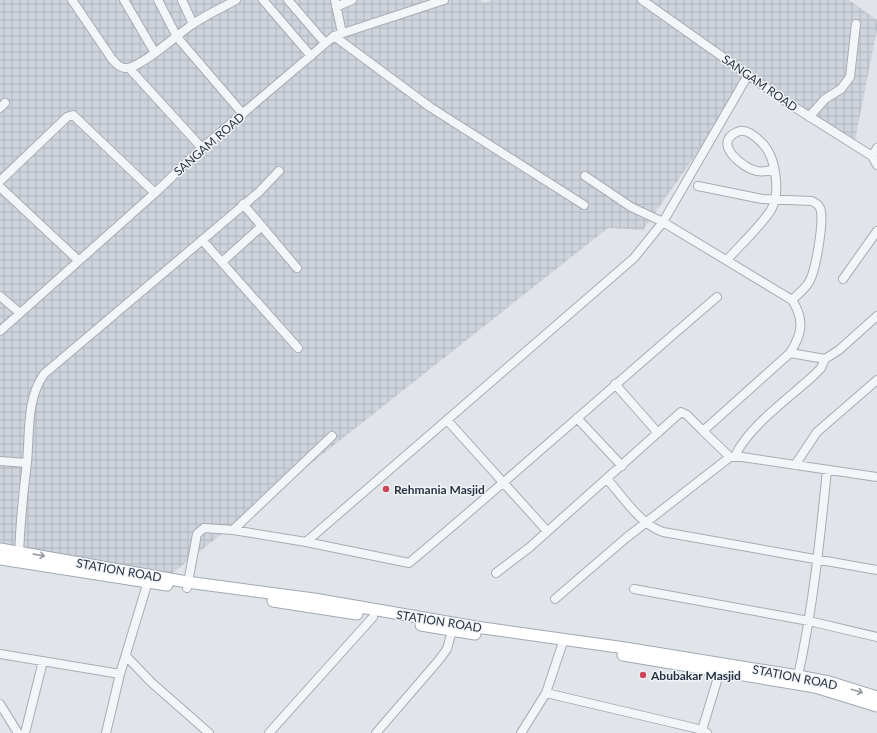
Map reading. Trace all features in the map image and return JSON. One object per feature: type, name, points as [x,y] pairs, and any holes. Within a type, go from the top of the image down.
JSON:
[{"type":"main road","name":"STATION ROAD","points":[[0,549],[19,557],[452,631],[563,642],[798,676],[829,682],[877,697]]},
{"type":"main road","name":"STATION ROAD","points":[[0,559],[19,557]]},
{"type":"main road","name":"STATION ROAD","points":[[187,585],[314,599],[563,642],[815,687],[877,706]]},
{"type":"street","points":[[72,0],[117,65],[124,68],[129,68],[154,53],[193,24],[218,8],[236,0]]},
{"type":"street","points":[[124,0],[154,53]]},
{"type":"street","points":[[158,0],[176,37],[243,114]]},
{"type":"street","points":[[182,0],[193,24]]},
{"type":"street","points":[[215,0],[218,8]]},
{"type":"street","points":[[263,0],[311,56]]},
{"type":"street","points":[[288,0],[325,43]]},
{"type":"street","points":[[342,33],[335,3],[352,0]]},
{"type":"street","name":"SANGAM ROAD","points":[[0,331],[155,193],[202,148],[334,36],[444,0]]},
{"type":"street","name":"SANGAM ROAD","points":[[642,0],[809,117],[872,156],[877,165]]},
{"type":"street","points":[[809,117],[825,99],[841,89],[850,77],[856,24]]},
{"type":"street","points":[[334,36],[430,107],[584,205]]},
{"type":"street","points":[[129,68],[202,148]]},
{"type":"street","points":[[306,542],[634,258],[663,222],[748,75]]},
{"type":"street","points":[[0,181],[67,117],[73,115],[155,193]]},
{"type":"street","points":[[727,260],[768,213],[774,199],[776,178],[774,169],[770,154],[756,138],[742,131],[737,132],[729,139],[728,149],[732,156],[740,164],[758,171],[774,169]]},
{"type":"street","points":[[872,156],[877,148]]},
{"type":"street","points":[[19,557],[21,505],[27,462],[32,401],[37,383],[44,374],[244,204],[279,171]]},
{"type":"street","points":[[585,176],[631,207],[663,222],[792,300],[798,308],[801,322],[799,339],[790,353],[703,431]]},
{"type":"street","points":[[698,186],[762,199],[812,201],[816,203],[821,212],[820,237],[813,273],[809,282],[792,300]]},
{"type":"street","points":[[0,187],[78,260]]},
{"type":"street","points":[[244,204],[297,268]]},
{"type":"street","points":[[222,262],[262,226]]},
{"type":"street","points":[[843,279],[877,231]]},
{"type":"street","points":[[202,240],[298,348]]},
{"type":"street","points":[[0,296],[20,313]]},
{"type":"street","points":[[187,585],[197,534],[200,530],[210,527],[306,542],[409,563],[503,484],[614,384],[717,297]]},
{"type":"street","points":[[555,599],[646,522],[732,457],[751,432],[821,368],[824,359],[839,350],[877,316]]},
{"type":"street","points":[[790,353],[824,359]]},
{"type":"street","points":[[795,465],[818,432],[877,380]]},
{"type":"street","points":[[614,384],[658,433]]},
{"type":"street","points":[[496,573],[622,466],[681,412],[687,415],[732,457],[877,477]]},
{"type":"street","points":[[577,418],[622,466]]},
{"type":"street","points":[[447,420],[503,484],[547,531]]},
{"type":"street","points":[[233,530],[332,436]]},
{"type":"street","points":[[0,461],[27,462]]},
{"type":"street","points":[[798,676],[809,621],[818,560],[828,470]]},
{"type":"street","points":[[607,479],[653,529],[877,570]]},
{"type":"street","points":[[106,733],[120,674],[149,579]]},
{"type":"street","points":[[634,589],[809,621],[877,637]]},
{"type":"street","points":[[269,733],[373,617]]},
{"type":"street","points":[[376,733],[439,660],[447,649],[452,631]]},
{"type":"street","points":[[532,733],[522,732],[546,694],[563,642]]},
{"type":"street","points":[[0,654],[120,674]]},
{"type":"street","points":[[126,656],[152,683],[209,733]]},
{"type":"street","points":[[25,733],[42,661]]},
{"type":"street","points":[[546,694],[705,732],[720,671]]},
{"type":"street","points":[[0,704],[18,733]]},
{"type":"shaded area","points":[[0,0],[481,0],[483,3],[492,0],[849,0],[877,20],[877,29],[854,146],[749,79],[643,230],[608,228],[170,575],[0,544]]},
{"type":"place","name":"Rehmania Masjid","points":[[386,489]]},
{"type":"place","name":"Abubakar Masjid","points":[[643,675]]}]
